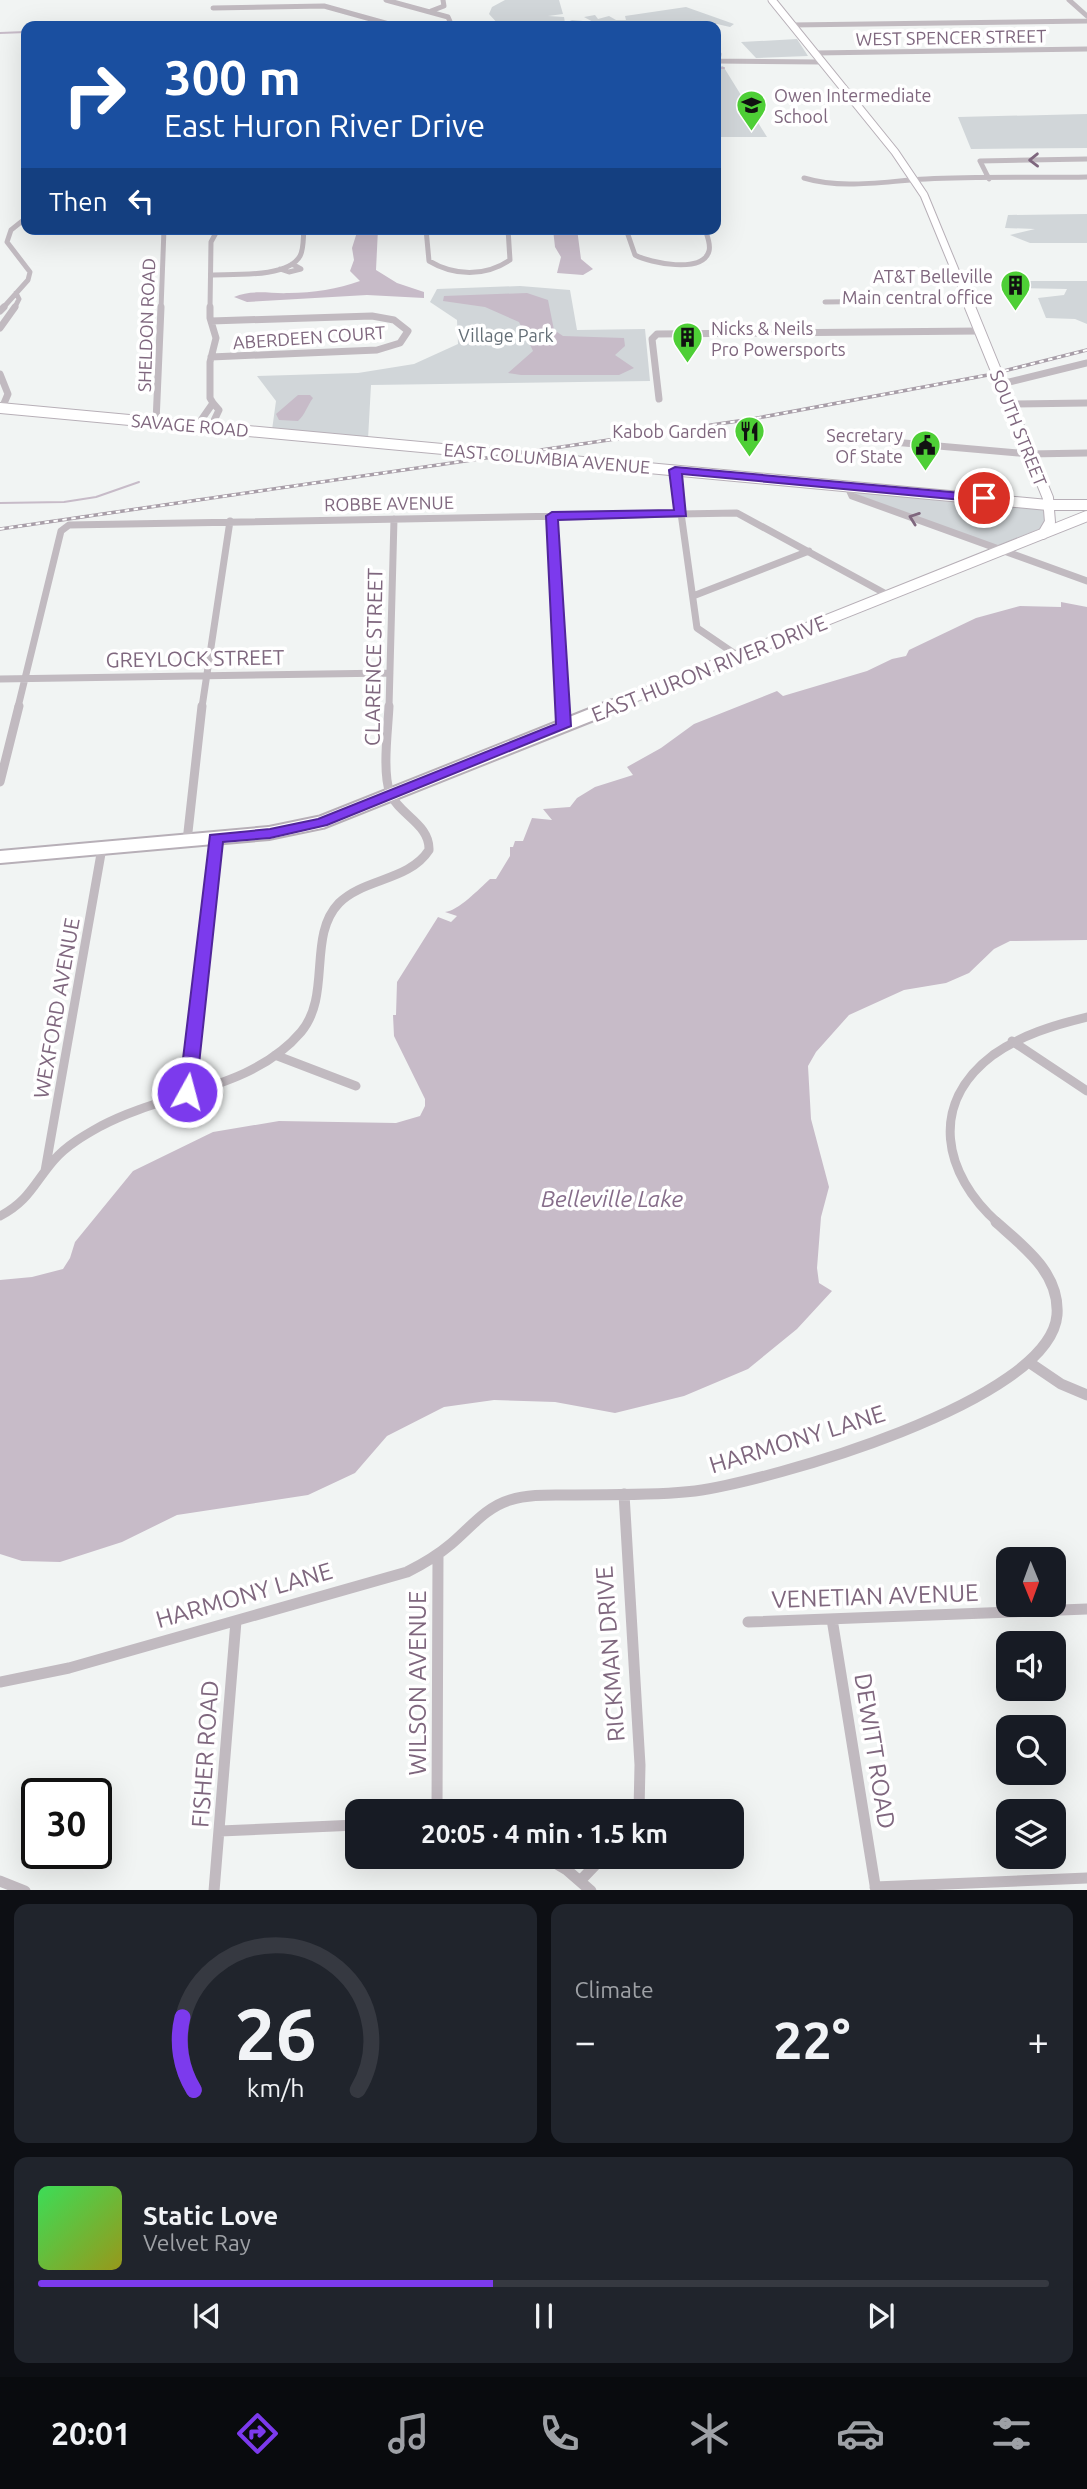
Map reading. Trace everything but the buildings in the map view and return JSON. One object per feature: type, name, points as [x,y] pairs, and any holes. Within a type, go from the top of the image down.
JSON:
[{"type":"street","points":[[212,0],[213,21]]},
{"type":"street","points":[[386,0],[448,17],[450,21]]},
{"type":"street","points":[[430,12],[444,6],[443,0]]},
{"type":"street","points":[[659,399],[652,340],[657,334],[978,326],[916,181],[772,0]]},
{"type":"street","points":[[1069,0],[1087,18]]},
{"type":"street","points":[[213,8],[324,6],[378,21]]},
{"type":"street","points":[[792,25],[1087,18]]},
{"type":"street","name":"WEST SPENCER STREET","points":[[818,58],[1087,49]]},
{"type":"street","points":[[721,60],[818,58]]},
{"type":"street","points":[[721,60],[818,58]]},
{"type":"street","points":[[989,179],[980,161],[1087,159]]},
{"type":"street","points":[[804,178],[822,183],[1087,177]]},
{"type":"street","points":[[0,311],[28,280],[30,272],[11,251],[7,242],[11,230],[21,223]]},
{"type":"street","name":"SHELDON ROAD","points":[[156,422],[164,235]]},
{"type":"street","points":[[211,427],[219,410],[210,398],[211,357],[216,338],[211,321],[211,242],[215,235]]},
{"type":"street","points":[[211,275],[280,269],[293,272],[301,269],[292,264],[301,254],[303,235]]},
{"type":"street","points":[[427,235],[429,261],[448,270],[472,272],[494,269],[510,260],[508,235]]},
{"type":"street","points":[[628,235],[636,256],[674,265],[694,262],[708,255],[710,249],[706,235]]},
{"type":"street","points":[[0,328],[3,319],[15,308],[19,299],[16,293]]},
{"type":"street","points":[[825,302],[967,300]]},
{"type":"street","name":"ABERDEEN COURT","points":[[211,321],[372,316],[394,320],[408,331],[402,341],[376,350],[211,357]]},
{"type":"street","name":"SOUTH STREET","points":[[978,326],[1048,505],[1050,522],[1044,534]]},
{"type":"street","points":[[1001,384],[1087,363]]},
{"type":"street","points":[[0,374],[8,394],[1,408]]},
{"type":"street","points":[[197,426],[213,403]]},
{"type":"street","points":[[1009,404],[1087,403]]},
{"type":"street","name":"SAVAGE ROAD","points":[[1,408],[380,443]]},
{"type":"street","points":[[870,440],[1029,454],[1087,453]]},
{"type":"street","name":"EAST COLUMBIA AVENUE","points":[[380,443],[1048,505],[1086,514]]},
{"type":"street","points":[[675,470],[698,631],[738,656]]},
{"type":"street","points":[[848,487],[852,496],[1087,581]]},
{"type":"street","name":"ROBBE AVENUE","points":[[25,679],[61,531],[65,526],[76,524],[715,513],[744,515],[888,595]]},
{"type":"street","name":"EAST HURON RIVER DRIVE","points":[[0,857],[270,834],[309,826],[391,796],[1044,534],[1086,514]]},
{"type":"street","points":[[552,516],[564,726]]},
{"type":"street","name":"CLARENCE STREET","points":[[391,796],[387,774],[394,519]]},
{"type":"street","points":[[187,841],[206,676],[230,522]]},
{"type":"street","points":[[693,596],[809,551]]},
{"type":"street","name":"GREYLOCK STREET","points":[[0,679],[390,673]]},
{"type":"street","points":[[0,782],[25,679]]},
{"type":"street","points":[[0,1216],[28,1198],[64,1151],[102,1126],[142,1106],[240,1074],[275,1055],[302,1031],[315,1010],[320,992],[324,928],[332,910],[352,893],[415,865],[429,849],[427,836],[391,796]]},
{"type":"street","points":[[187,1092],[216,839]]},
{"type":"street","name":"WEXFORD AVENUE","points":[[45,1173],[102,848]]},
{"type":"street","name":"HARMONY LANE","points":[[0,1682],[69,1668],[407,1572],[438,1554],[493,1508],[509,1500],[555,1495],[689,1492],[725,1487],[833,1455],[947,1414],[1030,1363],[1046,1346],[1055,1328],[1058,1308],[1054,1289],[1037,1262],[989,1216],[970,1193],[956,1166],[950,1135],[954,1105],[965,1082],[986,1059],[1012,1041],[1044,1027],[1087,1017]]},
{"type":"street","points":[[1012,1041],[1087,1091]]},
{"type":"street","points":[[275,1055],[356,1086]]},
{"type":"street","points":[[1030,1363],[1061,1384],[1087,1395]]},
{"type":"street","name":"RICKMAN DRIVE","points":[[624,1494],[629,1622],[639,1743],[639,1799]]},
{"type":"street","name":"WILSON AVENUE","points":[[437,1799],[438,1554]]},
{"type":"street","name":"VENETIAN AVENUE","points":[[748,1622],[1087,1609]]},
{"type":"street","name":"DEWITT ROAD","points":[[832,1619],[875,1889]]},
{"type":"street","name":"FISHER ROAD","points":[[214,1890],[236,1621]]},
{"type":"street","points":[[220,1831],[345,1826]]},
{"type":"street","points":[[564,1869],[581,1880],[590,1890]]},
{"type":"street","points":[[581,1880],[592,1869]]},
{"type":"street","points":[[875,1889],[1087,1878]]},
{"type":"street","points":[[0,1881],[22,1890]]},
{"type":"green space","points":[[505,0],[559,0],[563,14],[548,16],[564,17],[565,21],[495,21],[489,14],[492,7]]},
{"type":"green space","points":[[686,7],[734,24],[730,27],[721,25],[721,21],[591,21],[584,17],[595,15],[598,19],[609,16],[616,20],[626,20],[625,16]]},
{"type":"green space","points":[[797,39],[808,56],[756,58],[741,42]]},
{"type":"green space","points":[[723,66],[767,137],[721,137]]},
{"type":"green space","points":[[1087,114],[1087,148],[971,149],[958,117]]},
{"type":"green space","points":[[1087,214],[1087,243],[1030,243],[1010,235],[1035,229],[1005,228],[1008,215]]},
{"type":"green space","points":[[1030,281],[1087,281],[1087,324],[1075,319],[1046,318],[1038,298],[1064,295],[1067,289],[1017,288],[1010,284]]},
{"type":"green space","name":"Village Park","points":[[520,286],[570,290],[577,330],[645,329],[650,381],[371,385],[368,439],[272,430],[276,401],[257,376],[358,373],[414,364],[458,344],[457,320],[430,302],[437,289]]},
{"type":"green space","points":[[859,490],[1043,508],[1047,522],[1042,528],[997,546],[855,494],[854,492]]},
{"type":"water","points":[[356,235],[378,235],[376,270],[397,283],[424,292],[424,298],[367,295],[247,302],[234,297],[254,292],[316,291],[360,281],[350,271],[354,260],[352,248]]},
{"type":"water","points":[[554,235],[578,235],[581,259],[593,269],[583,275],[557,273],[561,257],[555,247]]},
{"type":"water","points":[[527,293],[548,300],[554,330],[563,336],[624,338],[625,346],[615,355],[634,368],[619,375],[508,373],[533,351],[519,322],[485,307],[443,301],[444,296]]},
{"type":"water","points":[[298,395],[310,395],[313,398],[302,416],[298,421],[279,420],[276,414]]},
{"type":"water","name":"Belleville Lake","points":[[1061,602],[1087,607],[1087,940],[1010,941],[994,949],[969,973],[946,983],[904,990],[849,1015],[816,1052],[808,1066],[811,1119],[829,1187],[821,1217],[817,1268],[819,1283],[832,1291],[797,1329],[748,1369],[684,1396],[615,1413],[555,1402],[494,1400],[444,1407],[387,1436],[355,1473],[308,1495],[177,1515],[122,1542],[60,1562],[22,1561],[0,1554],[0,1280],[32,1277],[63,1269],[75,1242],[133,1171],[213,1132],[279,1121],[396,1123],[420,1116],[425,1099],[394,1036],[393,1015],[396,1015],[397,982],[438,917],[451,922],[457,916],[445,912],[462,904],[490,879],[496,879],[510,856],[510,847],[513,847],[515,841],[523,841],[532,818],[552,820],[543,809],[570,807],[577,798],[595,787],[633,775],[627,767],[661,748],[694,724],[777,691],[783,696],[867,671],[892,659],[906,656],[909,650],[976,618],[1020,606],[1061,607]]},
{"type":"waterway","points":[[0,33],[21,32]]},
{"type":"waterway","points":[[0,503],[64,502],[96,497],[139,482]]},
{"type":"railway","points":[[0,529],[752,419],[988,375],[1087,350]]},
{"type":"place","name":"Owen Intermediate School","points":[[751,132]]},
{"type":"place","name":"AT&T Belleville Main central office","points":[[1016,313]]},
{"type":"place","name":"Nicks & Neils Pro Powersports","points":[[688,365]]},
{"type":"place","name":"Kabob Garden","points":[[750,458]]},
{"type":"place","name":"Secretary Of State","points":[[926,472]]},
{"type":"route","points":[[187,1092],[216,839],[270,834],[336,818],[564,726],[552,516],[681,514],[675,470],[984,498]]}]
